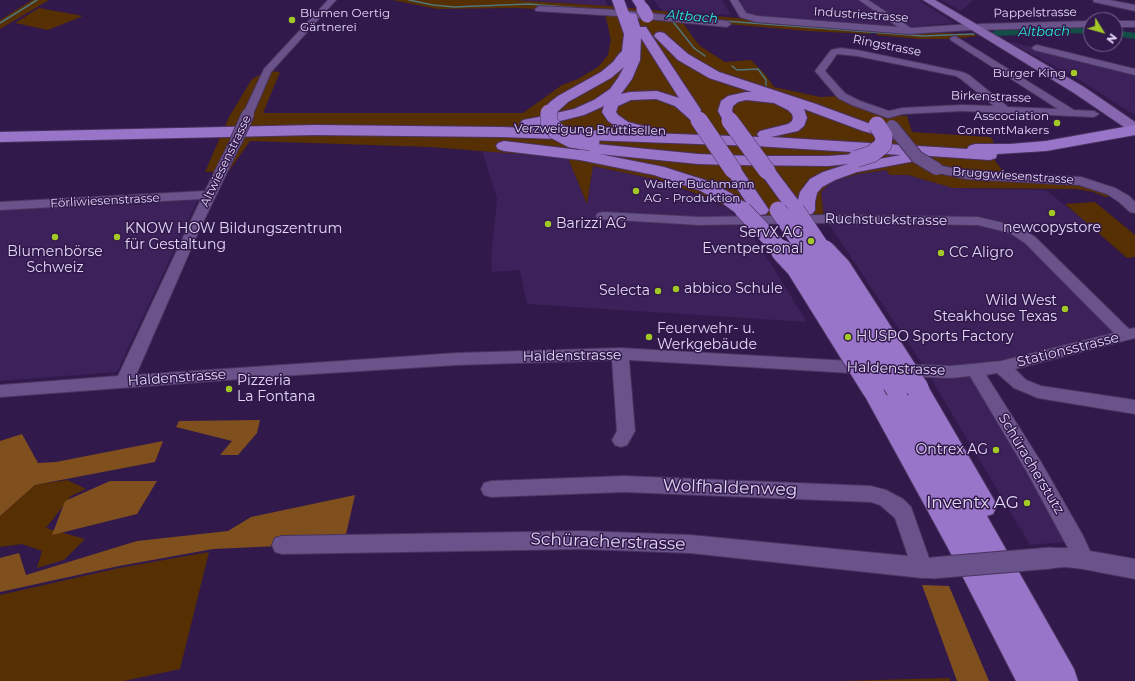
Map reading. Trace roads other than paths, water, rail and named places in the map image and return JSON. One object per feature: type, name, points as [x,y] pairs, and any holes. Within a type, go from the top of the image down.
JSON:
[{"type":"highway","points":[[633,8],[683,57],[714,75],[734,83],[805,105],[868,128],[905,138],[964,144],[1025,144],[1069,141]]},
{"type":"highway","points":[[633,8],[627,22],[630,34],[628,51],[609,73],[563,99],[554,106],[549,113],[548,122],[556,131],[571,139],[591,142],[862,153],[990,155]]},
{"type":"highway","points":[[633,8],[699,120],[733,170],[840,268],[880,326],[896,389],[958,539],[1033,681]]},
{"type":"highway","points":[[0,129],[212,124],[507,124],[541,121],[571,114],[599,103],[618,88],[630,68],[634,56],[635,33],[633,8]]},
{"type":"highway","points":[[660,36],[664,48],[723,121],[759,171],[777,210],[797,267],[896,389],[959,461],[1078,681]]},
{"type":"highway","points":[[0,137],[322,130],[546,133],[754,141],[872,154],[883,145],[886,122],[864,116],[838,105],[749,84],[704,69]]},
{"type":"highway","points":[[646,131],[623,125],[615,120],[609,112],[611,105],[620,99],[630,96],[657,95],[680,103],[699,120]]},
{"type":"highway","points":[[723,121],[726,104],[736,98],[750,96],[770,98],[782,102],[793,107],[800,116],[798,124],[790,129],[751,136]]},
{"type":"highway","name":"Verzweigung Brüttisellen","points":[[428,125],[451,127],[646,131],[751,136]]},
{"type":"highway","points":[[751,136],[984,149],[1034,147],[1135,129]]},
{"type":"highway","points":[[269,132],[523,144],[751,161],[821,161],[862,153]]},
{"type":"highway","points":[[453,140],[565,152],[649,168],[705,186],[722,195],[777,210],[806,198],[813,186],[824,178],[841,171],[913,158],[1052,151],[1135,139]]},
{"type":"highway","points":[[777,210],[841,301],[896,389],[984,536],[1062,681]]},
{"type":"main road","points":[[928,0],[1135,120]]},
{"type":"main road","points":[[934,0],[1078,90],[1135,129]]},
{"type":"street","name":"Altwiesenstrasse","points":[[124,382],[267,71],[332,0]]},
{"type":"street","name":"Industriestrasse","points":[[734,0],[740,12],[748,17],[873,33],[975,27]]},
{"type":"street","points":[[863,0],[909,31]]},
{"type":"street","points":[[1097,0],[1135,8]]},
{"type":"street","points":[[539,9],[618,13],[727,24]]},
{"type":"street","name":"Pappelstrasse","points":[[975,27],[1083,24]]},
{"type":"street","points":[[1123,24],[1135,24]]},
{"type":"street","points":[[955,38],[1072,113]]},
{"type":"street","points":[[1037,48],[1135,72]]},
{"type":"street","name":"Ringstrasse","points":[[886,122],[842,96],[820,71],[834,52],[860,50],[959,74],[965,77],[1004,109]]},
{"type":"street","name":"Birkenstrasse","points":[[886,122],[897,111],[949,108],[1004,109],[1094,114]]},
{"type":"street","name":"Bruggwiesenstrasse","points":[[886,122],[917,157],[937,169],[967,175],[1081,181],[1111,191],[1124,199],[1135,209]]},
{"type":"street","name":"Förliwiesenstrasse","points":[[0,206],[209,195]]},
{"type":"street","name":"Ruchstuckstrasse","points":[[602,216],[700,221],[824,219],[978,221],[995,224],[1015,230],[1030,240],[1130,334]]},
{"type":"street","name":"Stationsstrasse","points":[[1001,367],[1130,334]]},
{"type":"street","points":[[620,354],[626,431],[621,440]]},
{"type":"street","name":"Haldenstrasse","points":[[0,391],[457,359],[620,354],[733,362],[927,372],[974,371],[1001,367]]},
{"type":"street","points":[[1001,367],[1020,384],[1038,392],[1135,407]]},
{"type":"street","name":"Schüracherstutz","points":[[974,371],[1034,467],[1073,537],[1083,559]]},
{"type":"street","name":"Wolfhaldenweg","points":[[491,489],[624,484],[871,494],[886,498],[896,504],[904,513],[927,568]]},
{"type":"street","name":"Schüracherstrasse","points":[[282,545],[583,540],[690,544],[927,568]]},
{"type":"street","points":[[927,568],[1066,557],[1135,569]]},
{"type":"waterway","points":[[0,23],[37,0]]},
{"type":"waterway","name":"Altbach","points":[[409,0],[433,5],[454,7],[529,4],[592,9]]},
{"type":"waterway","points":[[670,18],[694,48],[705,56]]},
{"type":"waterway","name":"Altbach","points":[[725,21],[923,36],[974,34]]},
{"type":"waterway","name":"Altbach","points":[[996,33],[1083,31]]},
{"type":"waterway","name":"Altbach","points":[[1123,34],[1135,36]]},
{"type":"waterway","points":[[732,66],[737,70],[758,69],[766,80],[766,85]]},
{"type":"place","name":"Blumen Oertig Gärtnerei","points":[[292,20]]},
{"type":"place","name":"Burger King","points":[[1074,73]]},
{"type":"place","name":"Asscociation ContentMakers","points":[[1057,123]]},
{"type":"place","name":"Walter Buchmann AG - Produktion","points":[[636,191]]},
{"type":"place","name":"newcopystore","points":[[1052,213]]},
{"type":"place","name":"Barizzi AG","points":[[548,224]]},
{"type":"place","name":"Blumenbörse Schweiz","points":[[55,237]]},
{"type":"place","name":"KNOW HOW Bildungszentrum für Gestaltung","points":[[117,237]]},
{"type":"place","name":"ServX AG Eventpersonal","points":[[811,241]]},
{"type":"place","name":"CC Aligro","points":[[941,253]]},
{"type":"place","name":"abbico Schule","points":[[676,289]]},
{"type":"place","name":"Selecta","points":[[658,291]]},
{"type":"place","name":"Wild West Steakhouse Texas","points":[[1065,309]]},
{"type":"place","name":"Feuerwehr- u. Werkgebäude","points":[[649,337]]},
{"type":"place","name":"HUSPO Sports Factory","points":[[848,337]]},
{"type":"place","name":"Pizzeria La Fontana","points":[[229,389]]},
{"type":"place","name":"Ontrex AG","points":[[996,450]]},
{"type":"place","name":"Inventx AG","points":[[1027,503]]}]
